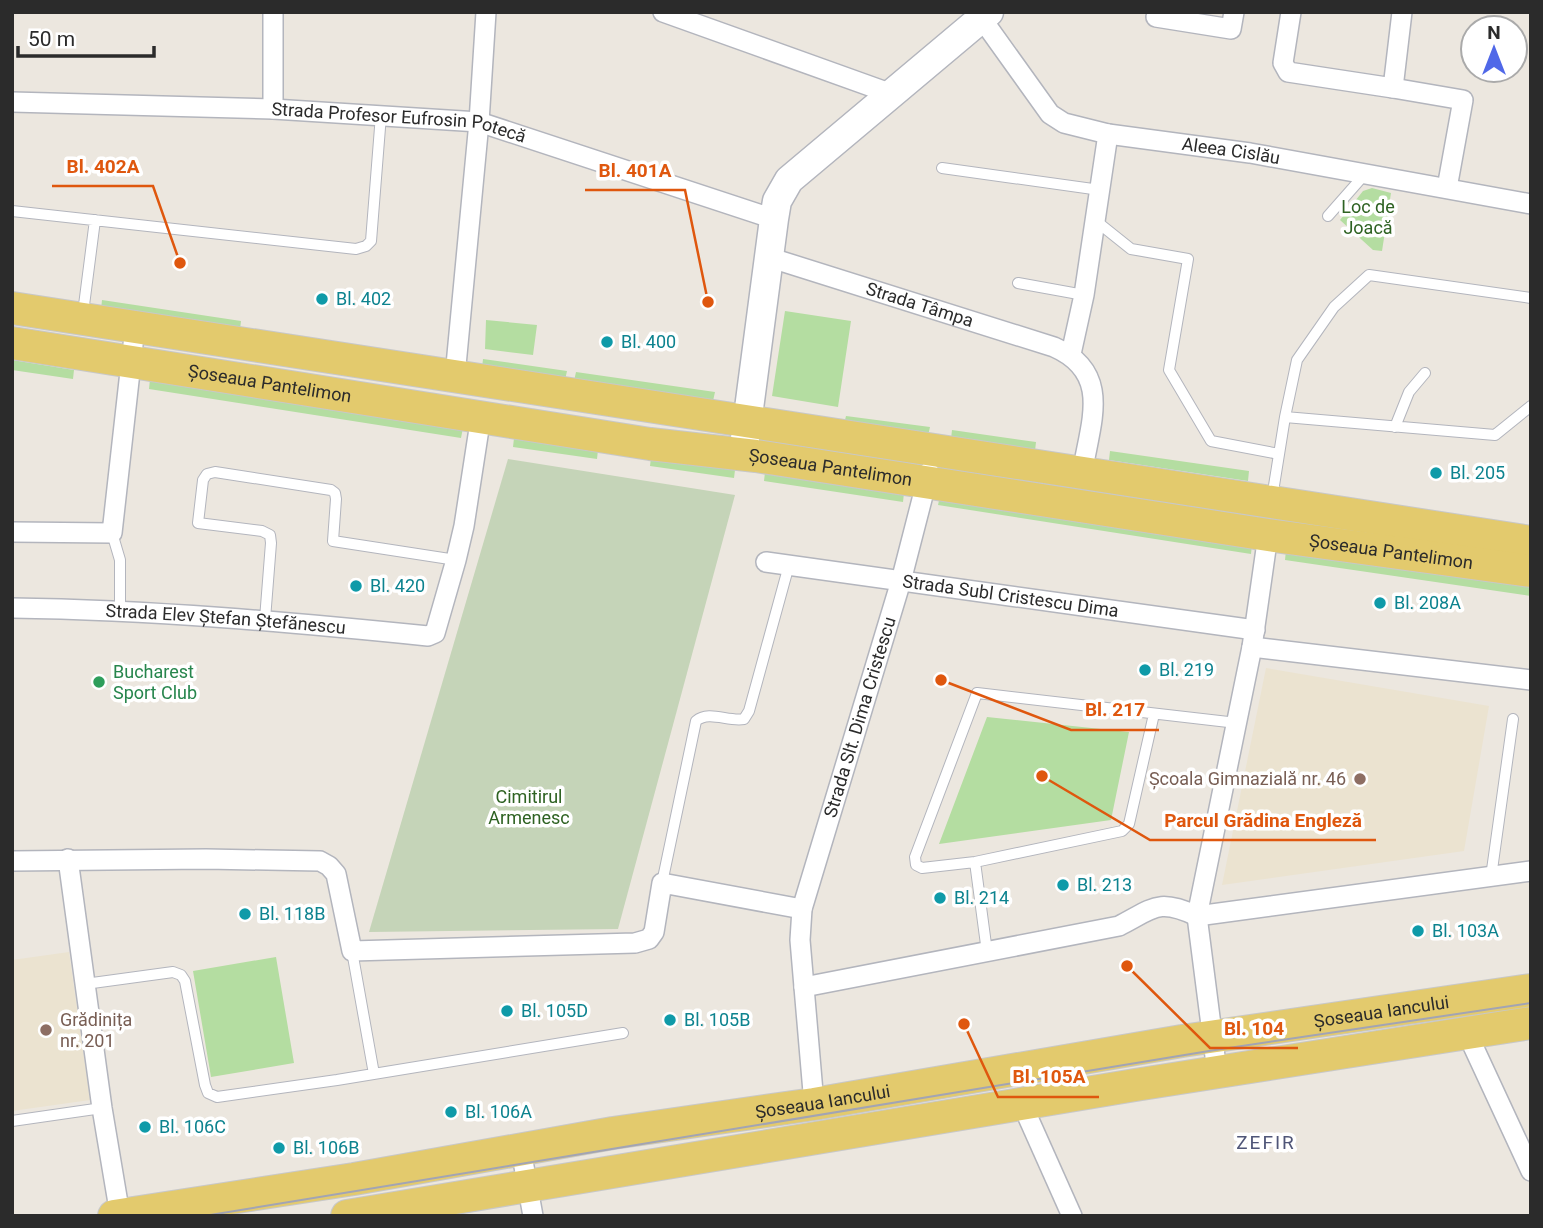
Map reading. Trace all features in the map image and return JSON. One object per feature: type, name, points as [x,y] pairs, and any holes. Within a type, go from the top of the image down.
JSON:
[{"type":"main road","points":[[743,454],[768,257],[777,201],[782,189],[789,180],[986,15]]},
{"type":"main road","name":"Șoseaua Pantelimon","points":[[12,307],[748,422],[930,466],[1268,535],[1531,571]]},
{"type":"main road","name":"Șoseaua Pantelimon","points":[[12,343],[650,444],[743,454],[1082,474],[1531,542]]},
{"type":"main road","name":"Șoseaua Iancului","points":[[117,1215],[354,1179],[613,1133],[814,1104],[1213,1036],[1531,990]]},
{"type":"main road","name":"Șoseaua Iancului","points":[[347,1216],[530,1201],[1022,1104],[1531,1024]]},
{"type":"street","points":[[273,12],[273,108]]},
{"type":"street","points":[[455,376],[479,122],[486,12]]},
{"type":"street","points":[[663,12],[892,94]]},
{"type":"street","points":[[1156,17],[1231,29],[1234,12]]},
{"type":"street","points":[[1291,12],[1283,63],[1288,72],[1463,100],[1447,188]]},
{"type":"street","points":[[1393,88],[1402,12]]},
{"type":"street","name":"Aleea Cislău","points":[[986,15],[1050,114],[1064,123],[1108,134],[1250,153],[1531,204]]},
{"type":"street","name":"Strada Profesor Eufrosin Potecă","points":[[12,102],[273,108],[479,122],[774,219]]},
{"type":"street","points":[[1082,474],[1094,398],[1090,376],[1071,354],[1084,295],[1108,134]]},
{"type":"street","name":"Strada Tâmpa","points":[[768,257],[1071,354]]},
{"type":"street","points":[[12,532],[112,533],[135,327]]},
{"type":"street","points":[[456,561],[481,416]]},
{"type":"street","name":"Strada Slt. Dima Cristescu","points":[[814,1104],[800,940],[802,909],[901,581],[930,466]]},
{"type":"street","points":[[1217,1072],[1196,916],[1237,723],[1268,535]]},
{"type":"street","name":"Strada Elev Ștefan Ștefănescu","points":[[12,608],[120,610],[265,619],[428,636],[435,633],[456,561]]},
{"type":"street","name":"Strada Subl Cristescu Dima","points":[[766,562],[1531,680]]},
{"type":"street","points":[[68,859],[117,1215]]},
{"type":"street","points":[[12,861],[206,859],[320,862],[336,874],[352,951],[635,943],[649,939],[654,932],[662,883],[802,909]]},
{"type":"street","points":[[804,988],[1119,926],[1149,909],[1163,905],[1177,907],[1196,916],[1531,872]]},
{"type":"street","points":[[1467,1033],[1531,1171]]},
{"type":"street","points":[[1022,1104],[1072,1216]]},
{"type":"street","points":[[521,1150],[530,1201]]},
{"type":"lane","points":[[12,211],[356,249],[371,241],[381,114]]},
{"type":"lane","points":[[942,168],[1100,190]]},
{"type":"lane","points":[[1328,216],[1366,174]]},
{"type":"lane","points":[[82,319],[95,220]]},
{"type":"lane","points":[[1096,221],[1131,248],[1188,260],[1169,370],[1211,441],[1279,454]]},
{"type":"lane","points":[[1272,502],[1297,360],[1334,307],[1369,275],[1531,298]]},
{"type":"lane","points":[[1018,284],[1084,295]]},
{"type":"lane","points":[[1395,427],[1409,393],[1425,373]]},
{"type":"lane","points":[[1285,417],[1495,435],[1531,406]]},
{"type":"lane","points":[[265,619],[270,535],[262,531],[198,523],[203,480],[207,474],[215,472],[331,490],[336,499],[333,541],[456,561]]},
{"type":"lane","points":[[112,533],[120,560],[120,610]]},
{"type":"lane","points":[[662,883],[696,720],[707,716],[744,719],[749,711],[789,565]]},
{"type":"lane","points":[[1154,713],[1129,824],[1122,831],[975,862],[922,868],[916,865],[915,857],[977,694],[1154,713],[1237,723]]},
{"type":"lane","points":[[1491,878],[1513,719]]},
{"type":"lane","points":[[975,862],[987,952]]},
{"type":"lane","points":[[352,951],[374,1074]]},
{"type":"lane","points":[[85,984],[173,972],[181,975],[185,981],[205,1085],[208,1093],[217,1097],[623,1033]]},
{"type":"lane","points":[[12,1121],[103,1108]]},
{"type":"shaded area","name":"Școala Gimnazială nr. 46","points":[[1266,668],[1489,706],[1464,851],[1222,885]]},
{"type":"shaded area","name":"Grădinița nr. 201","points":[[69,952],[90,1100],[12,1111],[12,960]]},
{"type":"green space","name":"Loc de Joacă","points":[[1372,188],[1391,193],[1382,251],[1373,250],[1340,220],[1363,191]]},
{"type":"green space","points":[[102,300],[241,321],[240,330],[101,310]]},
{"type":"green space","points":[[785,311],[851,321],[838,407],[772,396]]},
{"type":"green space","points":[[486,320],[537,325],[533,355],[485,349]]},
{"type":"green space","points":[[483,359],[567,371],[565,380],[482,368]]},
{"type":"green space","points":[[12,360],[74,370],[73,379],[12,370]]},
{"type":"green space","points":[[576,372],[715,392],[713,401],[574,381]]},
{"type":"green space","points":[[150,379],[463,428],[461,438],[149,389]]},
{"type":"green space","points":[[846,416],[930,427],[928,436],[844,424]]},
{"type":"green space","points":[[952,430],[1036,442],[1035,451],[951,439]]},
{"type":"green space","points":[[514,438],[598,450],[597,459],[513,447]]},
{"type":"green space","points":[[1110,451],[1249,471],[1248,481],[1109,460]]},
{"type":"green space","points":[[651,458],[735,470],[734,478],[650,466]]},
{"type":"green space","name":"Cimitirul Armenesc","points":[[508,459],[735,495],[618,929],[369,932]]},
{"type":"green space","points":[[765,472],[904,493],[903,502],[764,481]]},
{"type":"green space","points":[[940,496],[1252,545],[1251,554],[938,505]]},
{"type":"green space","points":[[1286,550],[1531,586],[1531,596],[1285,560]]},
{"type":"green space","points":[[987,717],[1129,732],[1111,820],[939,844]]},
{"type":"green space","points":[[276,957],[294,1063],[211,1077],[193,971]]},
{"type":"tram line","points":[[204,1216],[1215,1050],[1531,1003]]},
{"type":"place","name":"Bl. 402A","points":[[180,263]]},
{"type":"place","name":"Bl. 402","points":[[322,299]]},
{"type":"place","name":"Bl. 401A","points":[[708,302]]},
{"type":"place","name":"Bl. 400","points":[[607,342]]},
{"type":"place","name":"Bl. 205","points":[[1436,473]]},
{"type":"place","name":"Bl. 420","points":[[356,586]]},
{"type":"place","name":"Bl. 208A","points":[[1380,603]]},
{"type":"place","name":"Bl. 219","points":[[1145,670]]},
{"type":"place","name":"Bl. 217","points":[[941,680]]},
{"type":"place","name":"Bucharest Sport Club","points":[[99,682]]},
{"type":"place","name":"Parcul Grădina Engleză","points":[[1042,776]]},
{"type":"place","name":"Școala Gimnazială nr. 46","points":[[1360,779]]},
{"type":"place","name":"Bl. 213","points":[[1063,885]]},
{"type":"place","name":"Bl. 214","points":[[940,898]]},
{"type":"place","name":"Bl. 118B","points":[[245,914]]},
{"type":"place","name":"Bl. 103A","points":[[1418,931]]},
{"type":"place","name":"Bl. 104","points":[[1127,966]]},
{"type":"place","name":"Bl. 105D","points":[[507,1011]]},
{"type":"place","name":"Bl. 105B","points":[[670,1020]]},
{"type":"place","name":"Bl. 105A","points":[[964,1024]]},
{"type":"place","name":"Grădinița nr. 201","points":[[46,1030]]},
{"type":"place","name":"Bl. 106A","points":[[451,1112]]},
{"type":"place","name":"Bl. 106C","points":[[145,1127]]},
{"type":"place","name":"Bl. 106B","points":[[279,1148]]},
{"type":"district","name":"ZEFIR","points":[[1266,1142]]}]
